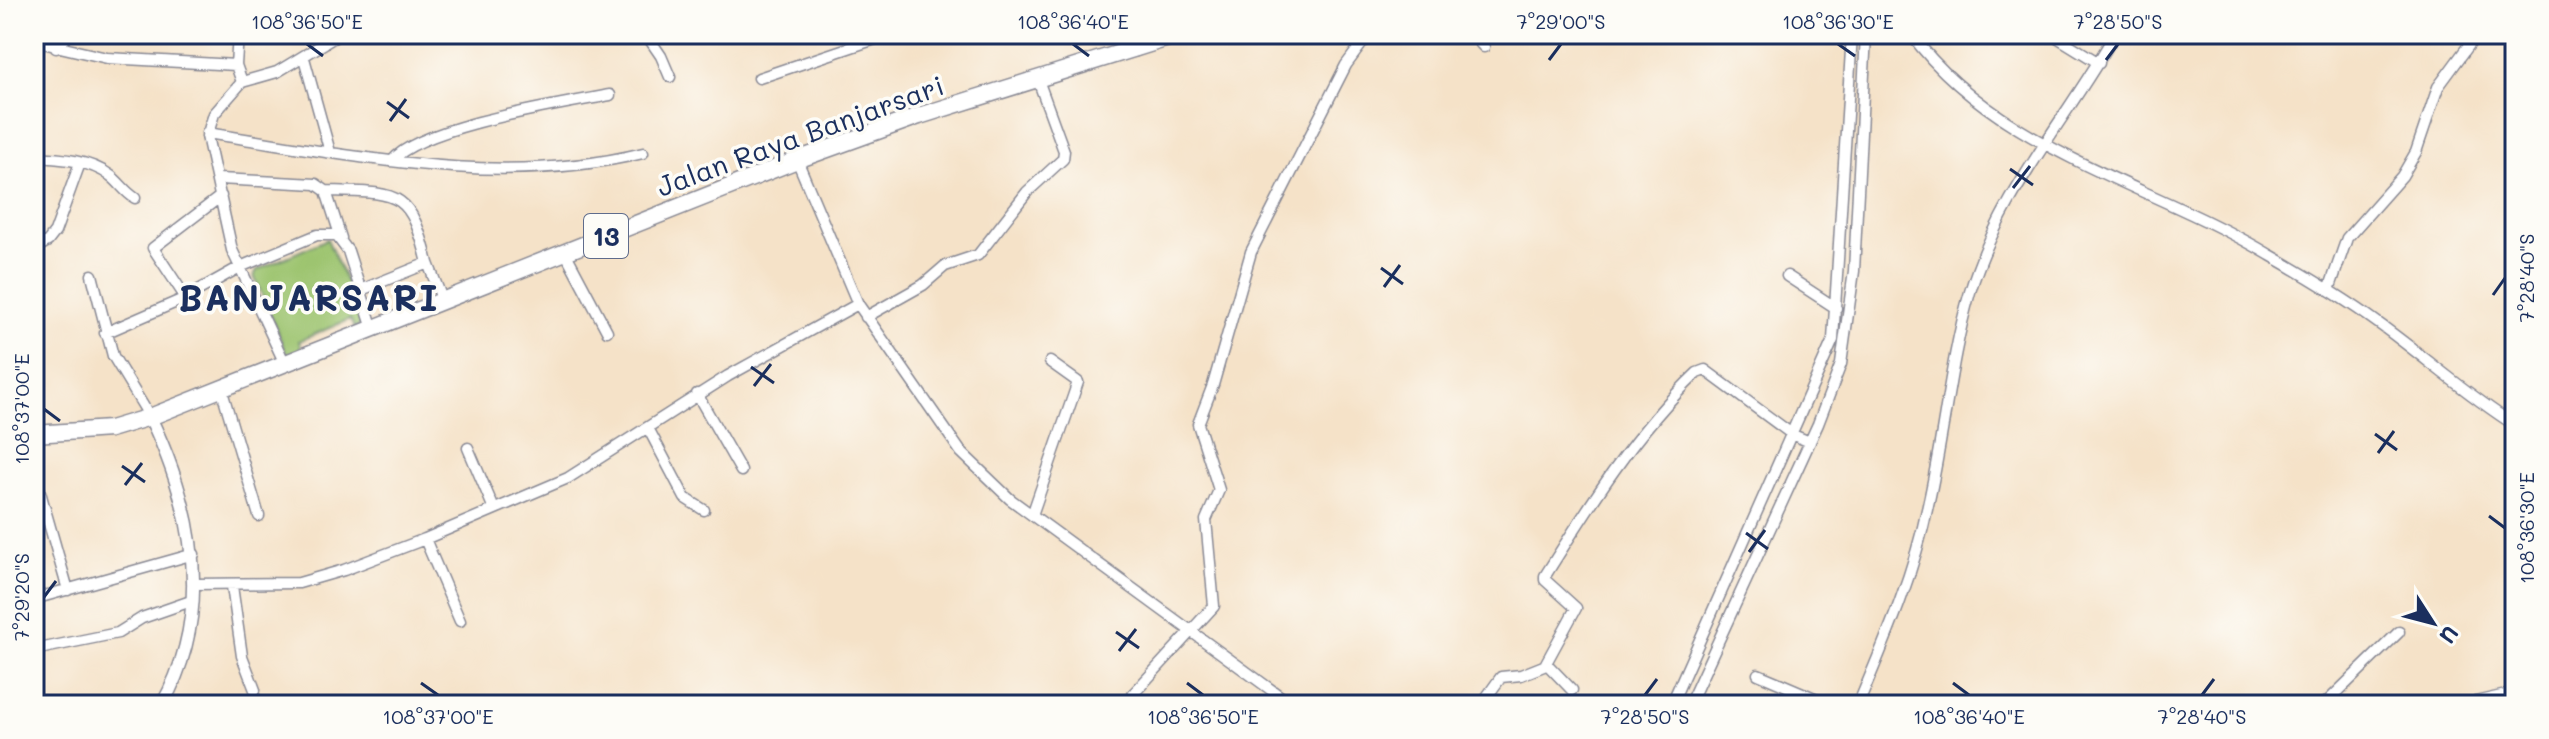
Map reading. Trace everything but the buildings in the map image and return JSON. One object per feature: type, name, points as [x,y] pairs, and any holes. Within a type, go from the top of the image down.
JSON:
[{"type":"highway","name":"Jalan Raya Banjarsari","points":[[34,434],[96,431],[150,417],[286,366],[442,299],[797,160],[919,116],[1136,51],[1181,34]]},
{"type":"street","points":[[56,48],[69,34]]},
{"type":"street","points":[[238,34],[236,65],[242,82]]},
{"type":"street","points":[[646,34],[670,77]]},
{"type":"street","points":[[759,78],[890,34]]},
{"type":"street","points":[[1129,34],[1136,51]]},
{"type":"street","points":[[1123,705],[1214,606],[1206,520],[1219,490],[1198,424],[1213,385],[1251,252],[1346,65],[1369,34]]},
{"type":"street","points":[[1472,34],[1484,47]]},
{"type":"street","points":[[1689,705],[1706,648],[1820,395],[1829,352],[1841,327],[1836,308],[1848,224],[1852,34]]},
{"type":"street","points":[[1671,705],[1706,648],[1802,439],[1820,395],[1841,327],[1866,34]]},
{"type":"street","points":[[1911,34],[1952,81],[2042,144],[2226,229],[2329,290],[2515,425]]},
{"type":"street","points":[[2052,34],[2099,63]]},
{"type":"street","points":[[1858,705],[1890,628],[1928,509],[1970,292],[1991,238],[2042,144],[2099,63],[2115,34]]},
{"type":"street","points":[[2329,290],[2347,238],[2402,176],[2416,152],[2438,87],[2477,34]]},
{"type":"street","points":[[286,366],[232,250],[207,133],[220,105],[242,82],[277,72],[338,35]]},
{"type":"street","points":[[34,41],[107,58],[236,65]]},
{"type":"street","points":[[304,58],[330,152]]},
{"type":"street","points":[[866,317],[923,285],[945,266],[973,260],[1027,192],[1063,159],[1064,151],[1038,80]]},
{"type":"street","points":[[392,161],[409,145],[491,120],[610,95]]},
{"type":"street","points":[[207,133],[392,161],[523,171],[601,164],[643,153]]},
{"type":"street","points":[[34,157],[64,158],[80,163],[111,176],[120,189],[135,198]]},
{"type":"street","points":[[797,160],[858,304],[961,452],[1032,515],[1292,705]]},
{"type":"street","points":[[34,249],[48,241],[55,232],[80,163]]},
{"type":"street","points":[[219,179],[316,184],[326,191],[387,196],[404,201],[419,225],[428,263],[442,299]]},
{"type":"street","points":[[326,191],[373,329]]},
{"type":"street","points":[[186,298],[153,248],[221,196]]},
{"type":"street","points":[[105,333],[186,298],[240,267],[317,235],[327,233],[341,238]]},
{"type":"street","points":[[565,252],[607,331]]},
{"type":"street","points":[[361,290],[428,263]]},
{"type":"street","points":[[92,275],[105,333],[118,366],[150,417],[178,484],[194,554],[192,627],[186,650],[162,705]]},
{"type":"street","points":[[1787,276],[1836,308]]},
{"type":"street","points":[[194,584],[299,583],[344,570],[425,539],[568,478],[697,394],[858,304]]},
{"type":"street","points":[[1032,515],[1078,382],[1050,362]]},
{"type":"street","points":[[1481,705],[1501,677],[1521,675],[1546,665],[1576,608],[1545,580],[1545,576],[1600,489],[1651,419],[1697,373],[1710,372],[1802,439]]},
{"type":"street","points":[[222,391],[259,516]]},
{"type":"street","points":[[697,394],[741,471]]},
{"type":"street","points":[[648,428],[685,498],[704,510]]},
{"type":"street","points":[[468,448],[494,509]]},
{"type":"street","points":[[34,471],[68,590]]},
{"type":"street","points":[[425,539],[460,621]]},
{"type":"street","points":[[34,599],[194,554]]},
{"type":"street","points":[[232,586],[242,656],[255,690]]},
{"type":"street","points":[[34,650],[118,633],[142,618],[191,601]]},
{"type":"street","points":[[2324,705],[2399,632]]},
{"type":"street","points":[[1546,665],[1572,690]]},
{"type":"street","points":[[1758,674],[1831,705]]},
{"type":"street","points":[[2462,705],[2515,693]]},
{"type":"green space","points":[[327,239],[365,324],[354,328],[350,319],[299,341],[302,350],[288,357],[254,276],[257,270]]},
{"type":"district","name":"BANJARSARI","points":[[309,296]]}]
